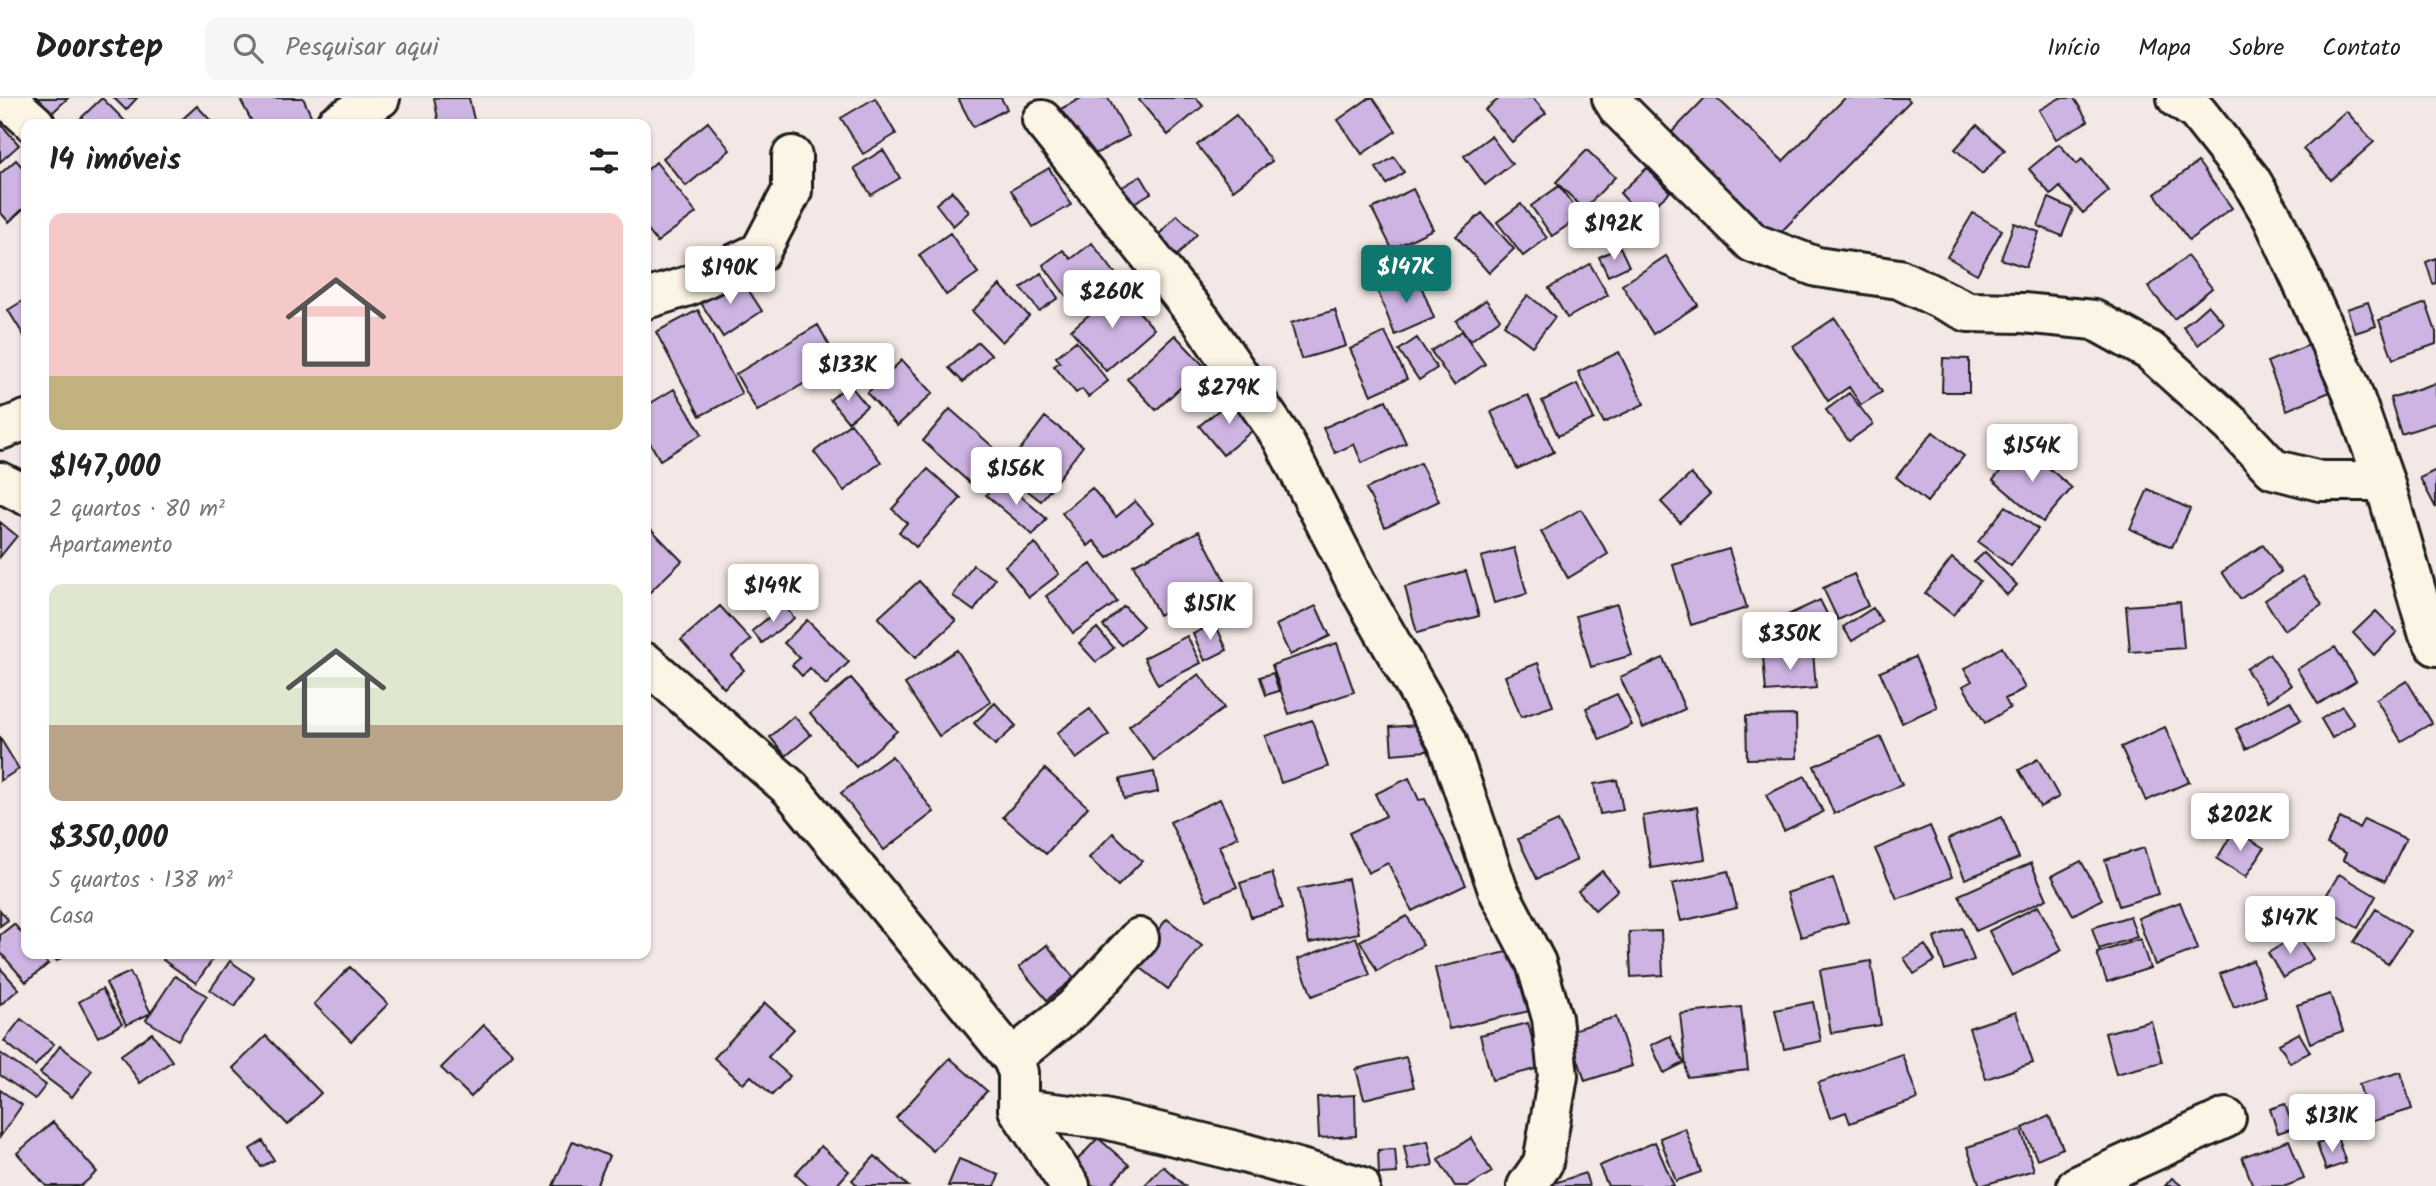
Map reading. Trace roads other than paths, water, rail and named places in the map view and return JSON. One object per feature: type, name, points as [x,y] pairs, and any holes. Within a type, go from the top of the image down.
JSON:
[{"type":"street","points":[[6,98],[29,119]]},
{"type":"street","points":[[344,119],[380,98]]},
{"type":"street","points":[[1612,98],[1753,243],[1817,267],[1899,279],[1968,312],[2023,313],[2094,320],[2150,351],[2232,425],[2273,469],[2320,481],[2384,481]]},
{"type":"street","points":[[2197,103],[2250,179],[2273,218],[2350,386],[2384,481],[2428,632],[2436,646]]},
{"type":"street","points":[[1042,120],[1201,320],[1282,438],[1357,584],[1447,741],[1498,890],[1536,963],[1552,1018],[1558,1076],[1543,1163],[1527,1186]]},
{"type":"street","points":[[651,297],[688,286],[760,252],[792,191],[792,156]]},
{"type":"street","points":[[0,430],[21,422]]},
{"type":"street","points":[[0,482],[21,492]]},
{"type":"street","points":[[651,667],[790,788],[1012,1058],[1018,1072],[1018,1109],[1070,1186]]},
{"type":"street","points":[[1012,1058],[1074,1008],[1139,938]]},
{"type":"street","points":[[1018,1109],[1105,1119],[1244,1153],[1360,1186]]},
{"type":"street","points":[[2077,1186],[2226,1118]]}]
